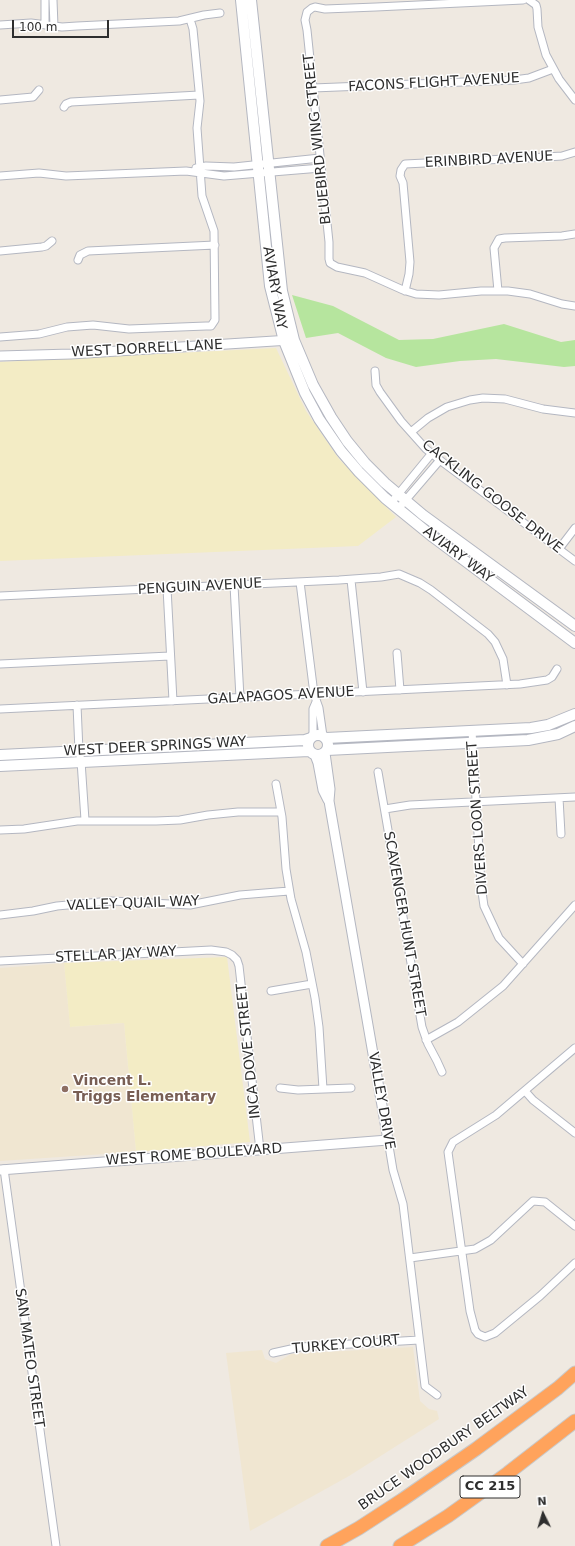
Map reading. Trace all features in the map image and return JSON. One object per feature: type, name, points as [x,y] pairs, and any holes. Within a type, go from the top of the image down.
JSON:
[{"type":"highway","name":"BRUCE WOODBURY BELTWAY","points":[[327,1546],[359,1528],[476,1449],[558,1388],[575,1373]]},
{"type":"highway","name":"CC 215","points":[[400,1546],[448,1516],[508,1473],[575,1421]]},
{"type":"highway","points":[[318,1546],[359,1528]]},
{"type":"main road","name":"AVIARY WAY","points":[[241,0],[263,169],[284,302],[290,360],[305,393],[326,431],[359,472],[394,506],[575,643]]},
{"type":"main road","name":"AVIARY WAY","points":[[251,0],[263,169]]},
{"type":"main road","name":"AVIARY WAY","points":[[289,341],[333,421],[365,463],[401,497],[448,534],[575,626]]},
{"type":"main road","name":"WEST DEER SPRINGS WAY","points":[[0,766],[80,756],[300,740],[318,737],[530,728],[548,725],[575,714]]},
{"type":"main road","name":"WEST DEER SPRINGS WAY","points":[[0,755],[80,756],[319,752],[528,740],[558,734],[575,726]]},
{"type":"main road","points":[[318,737],[328,744],[319,752],[308,744],[318,737]]},
{"type":"street","points":[[45,0],[45,25]]},
{"type":"street","points":[[53,0],[54,26]]},
{"type":"street","points":[[423,3],[523,0]]},
{"type":"street","points":[[531,1],[536,5],[538,12],[537,21],[543,48],[563,86],[575,100]]},
{"type":"street","name":"BLUEBIRD WING STREET","points":[[405,291],[366,273],[333,265],[329,259],[329,242],[305,20],[307,12],[315,7],[325,9],[423,3]]},
{"type":"street","points":[[0,25],[32,23],[54,26],[171,21],[220,13]]},
{"type":"street","points":[[0,336],[39,334],[67,327],[93,325],[129,329],[211,326],[213,324],[216,317],[215,245],[211,222],[202,196],[197,128],[200,107],[193,29],[190,18]]},
{"type":"street","name":"FACONS FLIGHT AVENUE","points":[[313,88],[514,80],[529,78],[554,69]]},
{"type":"street","points":[[0,100],[33,97],[39,90]]},
{"type":"street","points":[[64,108],[66,104],[71,102],[199,95]]},
{"type":"street","name":"ERINBIRD AVENUE","points":[[405,291],[410,262],[403,183],[400,176],[403,167],[408,163],[562,156],[575,152]]},
{"type":"street","points":[[263,169],[320,158]]},
{"type":"street","points":[[0,176],[39,173],[66,176],[186,171],[234,167],[263,169],[321,168]]},
{"type":"street","points":[[498,291],[494,248],[498,239],[539,238],[575,234]]},
{"type":"street","points":[[0,251],[42,247],[46,246],[52,241]]},
{"type":"street","points":[[78,260],[80,255],[88,251],[215,245]]},
{"type":"street","points":[[405,291],[416,294],[439,295],[472,291],[498,291],[530,294],[562,304],[575,306]]},
{"type":"street","name":"WEST DORRELL LANE","points":[[0,356],[79,354],[289,341]]},
{"type":"street","name":"CACKLING GOOSE DRIVE","points":[[374,372],[376,385],[380,392],[411,432],[432,454],[575,561]]},
{"type":"street","points":[[411,432],[439,411],[456,403],[470,400],[505,398],[543,409],[575,413]]},
{"type":"street","points":[[394,506],[432,454]]},
{"type":"street","points":[[394,506],[401,497],[440,460]]},
{"type":"street","points":[[559,549],[575,528]]},
{"type":"street","name":"PENGUIN AVENUE","points":[[0,596],[351,580],[399,574],[420,583],[431,590],[488,634],[495,642],[503,659],[507,685]]},
{"type":"street","points":[[351,580],[363,692]]},
{"type":"street","points":[[300,582],[314,694],[319,708],[318,737]]},
{"type":"street","points":[[234,585],[240,698]]},
{"type":"street","points":[[167,588],[173,701]]},
{"type":"street","points":[[397,653],[400,690]]},
{"type":"street","points":[[0,664],[170,656]]},
{"type":"street","name":"GALAPAGOS AVENUE","points":[[0,709],[507,685],[547,680],[552,677],[558,669]]},
{"type":"street","points":[[77,705],[85,820]]},
{"type":"street","name":"DIVERS LOON STREET","points":[[472,731],[481,885],[484,906],[499,938],[523,964]]},
{"type":"street","name":"VALLEY DRIVE","points":[[319,752],[318,763],[323,790],[329,801],[393,1170],[403,1204],[425,1386],[437,1395]]},
{"type":"street","name":"SCAVENGER HUNT STREET","points":[[378,772],[422,1027],[426,1040],[442,1072]]},
{"type":"street","points":[[276,784],[281,812],[286,869],[293,907],[306,952],[319,1027],[323,1089]]},
{"type":"street","points":[[385,809],[410,805],[575,797]]},
{"type":"street","points":[[559,798],[561,834]]},
{"type":"street","points":[[0,830],[24,829],[85,820],[161,821],[180,820],[238,812],[281,812]]},
{"type":"street","name":"VALLEY QUAIL WAY","points":[[0,915],[57,906],[104,902],[142,902],[190,905],[240,895],[290,891]]},
{"type":"street","points":[[426,1040],[458,1022],[485,1002],[503,986],[575,905]]},
{"type":"street","name":"STELLAR JAY WAY","points":[[0,961],[211,950],[226,952],[232,955]]},
{"type":"street","name":"INCA DOVE STREET","points":[[232,955],[238,960],[239,966],[260,1150]]},
{"type":"street","points":[[271,991],[312,984]]},
{"type":"street","points":[[575,1048],[496,1115],[453,1142],[448,1152],[472,1323],[478,1334],[485,1337],[495,1333],[540,1296],[575,1263]]},
{"type":"street","points":[[280,1088],[298,1090],[351,1088]]},
{"type":"street","points":[[525,1091],[533,1100],[575,1133]]},
{"type":"street","name":"WEST ROME BOULEVARD","points":[[2,1170],[388,1140]]},
{"type":"street","name":"SAN MATEO STREET","points":[[2,1170],[56,1546]]},
{"type":"street","points":[[410,1258],[475,1249],[501,1232],[533,1201],[545,1202],[575,1226]]},
{"type":"street","name":"TURKEY COURT","points":[[273,1353],[300,1348],[419,1340]]},
{"type":"shaded area","name":"Vincent L. Triggs Elementary","points":[[64,963],[70,1027],[124,1023],[136,1152],[0,1161],[0,968]]},
{"type":"shaded area","points":[[413,1347],[420,1401],[429,1409],[437,1411],[439,1419],[349,1476],[250,1531],[226,1353],[262,1350],[265,1359],[276,1363],[291,1354]]},
{"type":"green space","points":[[292,295],[333,306],[399,340],[433,339],[504,324],[561,342],[575,340],[575,366],[564,367],[496,359],[460,361],[416,367],[386,358],[338,333],[306,338]]},
{"type":"sand","points":[[276,348],[306,411],[339,459],[396,517],[358,546],[0,561],[0,362]]},
{"type":"sand","points":[[227,957],[250,1142],[136,1152],[124,1023],[70,1027],[64,963]]},
{"type":"place","name":"Vincent L. Triggs Elementary","points":[[65,1089]]}]
